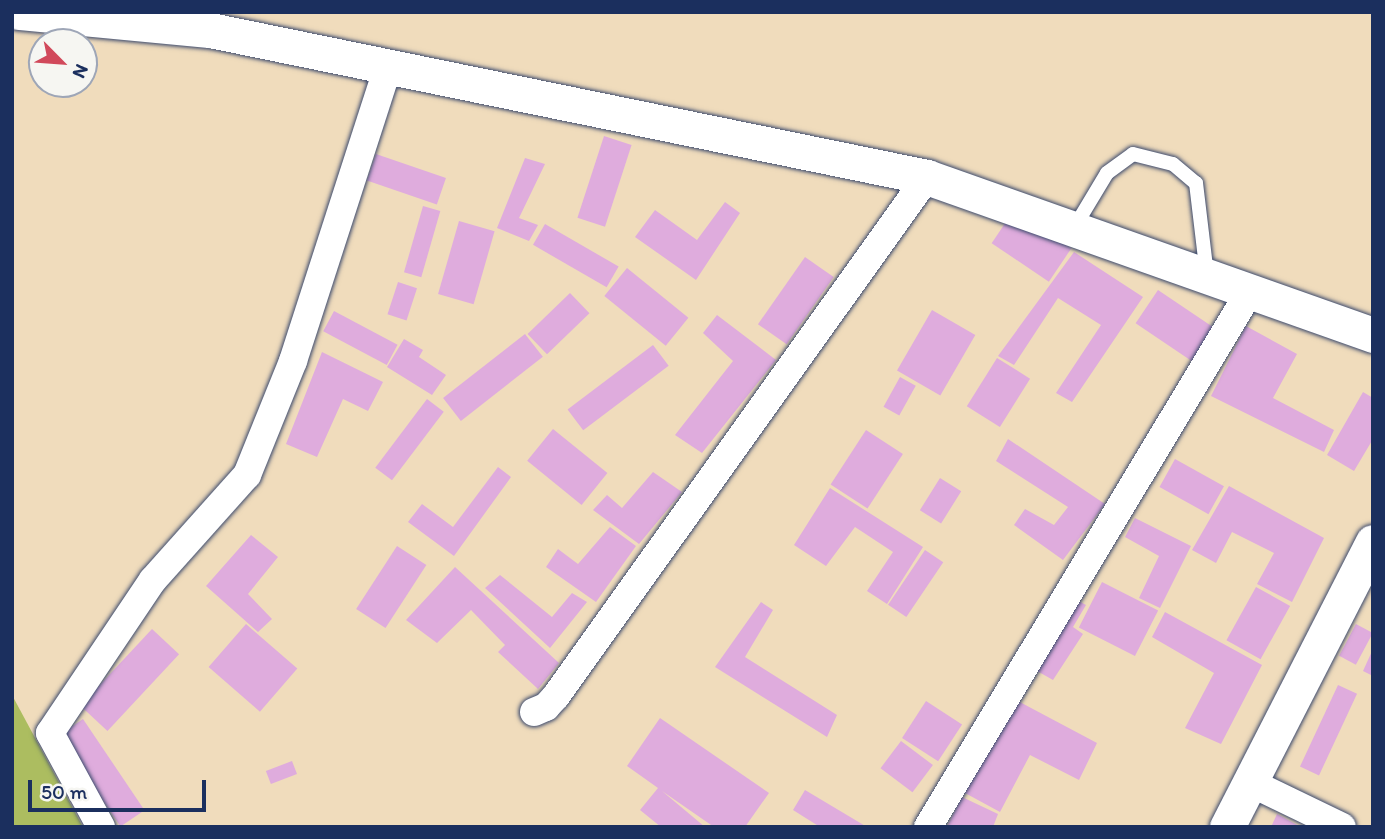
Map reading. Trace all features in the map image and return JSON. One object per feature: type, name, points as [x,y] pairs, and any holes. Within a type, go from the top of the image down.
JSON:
[{"type":"street","points":[[19,12],[213,21],[388,67],[926,177],[1373,335]]},
{"type":"street","points":[[101,827],[50,733],[153,580],[247,475],[293,361],[388,67]]},
{"type":"street","points":[[534,712],[546,707],[556,696],[926,177]]},
{"type":"street","points":[[928,827],[1250,292]]},
{"type":"street","points":[[1227,827],[1373,542]]},
{"type":"street","points":[[1249,782],[1342,827]]},
{"type":"lane","points":[[1073,229],[1107,173],[1133,154],[1173,164],[1196,183],[1207,276]]},
{"type":"green space","points":[[12,695],[83,827],[12,827]]},
{"type":"building","points":[[604,136],[632,145],[605,227],[577,218]]},
{"type":"building","points":[[376,154],[446,178],[437,205],[367,180]]},
{"type":"building","points":[[525,158],[545,164],[519,218],[538,225],[529,241],[497,228]]},
{"type":"building","points":[[725,202],[740,213],[696,280],[635,237],[655,210],[697,240]]},
{"type":"building","points":[[423,206],[440,211],[421,277],[404,272]]},
{"type":"building","points":[[1014,210],[1071,249],[1049,282],[992,243]]},
{"type":"building","points":[[459,221],[495,231],[474,304],[438,294]]},
{"type":"building","points":[[545,224],[619,266],[607,287],[533,245]]},
{"type":"building","points":[[1074,252],[1143,297],[1072,402],[1056,393],[1101,325],[1058,298],[1014,365],[998,356]]},
{"type":"building","points":[[805,257],[834,277],[787,344],[758,324]]},
{"type":"building","points":[[627,268],[688,318],[666,346],[604,296]]},
{"type":"building","points":[[398,282],[417,288],[407,321],[387,314]]},
{"type":"building","points":[[1158,290],[1218,330],[1195,363],[1136,323]]},
{"type":"building","points":[[570,293],[589,313],[547,354],[528,334]]},
{"type":"building","points":[[932,310],[975,335],[940,396],[897,371]]},
{"type":"building","points":[[334,311],[398,345],[387,365],[323,331]]},
{"type":"building","points":[[717,315],[776,360],[702,453],[675,435],[733,361],[703,333]]},
{"type":"building","points":[[1246,326],[1297,354],[1273,398],[1334,430],[1324,452],[1211,396]]},
{"type":"building","points":[[525,334],[543,357],[461,421],[443,398]]},
{"type":"building","points":[[404,339],[423,350],[419,357],[446,375],[432,395],[387,367]]},
{"type":"building","points":[[653,345],[669,366],[583,430],[568,409]]},
{"type":"building","points":[[322,352],[383,382],[368,411],[343,399],[317,457],[286,444]]},
{"type":"building","points":[[997,358],[1030,379],[1000,427],[967,406]]},
{"type":"building","points":[[900,377],[916,386],[899,415],[884,407]]},
{"type":"building","points":[[1363,392],[1373,398],[1373,439],[1354,471],[1327,455]]},
{"type":"building","points":[[427,399],[444,412],[392,480],[375,468]]},
{"type":"building","points":[[553,429],[607,473],[582,505],[527,461]]},
{"type":"building","points":[[866,430],[903,454],[867,508],[831,485]]},
{"type":"building","points":[[1008,439],[1105,504],[1063,560],[1014,525],[1025,509],[1054,525],[1068,507],[996,461]]},
{"type":"building","points":[[1175,459],[1224,486],[1208,514],[1159,487]]},
{"type":"building","points":[[498,467],[511,477],[454,556],[408,522],[422,504],[453,527]]},
{"type":"building","points":[[653,472],[682,492],[639,544],[593,510],[607,495],[622,508]]},
{"type":"building","points":[[940,478],[961,491],[941,523],[920,510]]},
{"type":"building","points":[[1229,486],[1324,538],[1292,602],[1257,584],[1274,553],[1232,532],[1216,563],[1192,550]]},
{"type":"building","points":[[830,488],[923,547],[887,604],[867,591],[893,552],[855,527],[826,566],[794,545]]},
{"type":"building","points":[[1135,518],[1191,546],[1160,608],[1139,598],[1159,556],[1125,537]]},
{"type":"building","points":[[610,527],[636,546],[596,602],[546,567],[558,549],[578,564]]},
{"type":"building","points":[[251,535],[278,557],[248,594],[272,619],[258,632],[206,586]]},
{"type":"building","points":[[397,546],[426,565],[386,628],[356,609]]},
{"type":"building","points":[[925,550],[943,562],[906,617],[888,605]]},
{"type":"building","points":[[455,567],[559,663],[538,689],[498,652],[505,645],[471,610],[437,643],[406,620]]},
{"type":"building","points":[[500,575],[552,617],[572,593],[587,602],[550,648],[485,588]]},
{"type":"building","points":[[1102,582],[1158,611],[1135,656],[1079,627]]},
{"type":"building","points":[[1256,587],[1290,606],[1261,659],[1226,640]]},
{"type":"building","points":[[1073,598],[1086,605],[1073,627],[1083,634],[1053,680],[1030,667]]},
{"type":"building","points":[[761,602],[773,610],[745,657],[837,715],[827,737],[715,667]]},
{"type":"building","points":[[1165,612],[1262,665],[1221,744],[1185,728],[1214,673],[1152,637]]},
{"type":"building","points":[[246,624],[297,669],[260,712],[209,667]]},
{"type":"building","points":[[1356,624],[1373,633],[1356,665],[1339,656]]},
{"type":"building","points":[[152,629],[179,654],[107,731],[80,706]]},
{"type":"building","points":[[1373,649],[1373,676],[1363,671]]},
{"type":"building","points":[[1338,685],[1357,694],[1319,775],[1300,767]]},
{"type":"building","points":[[1016,700],[1097,743],[1079,780],[1030,755],[1000,812],[965,793]]},
{"type":"building","points":[[926,701],[962,724],[938,761],[902,738]]},
{"type":"building","points":[[660,718],[769,793],[745,827],[714,827],[662,791],[705,827],[661,827],[640,810],[658,788],[627,766]]},
{"type":"building","points":[[83,719],[145,810],[120,826],[59,735]]},
{"type":"building","points":[[901,741],[933,765],[912,792],[881,768]]},
{"type":"building","points":[[292,761],[297,774],[271,784],[266,771]]},
{"type":"building","points":[[805,790],[867,827],[820,827],[793,810]]},
{"type":"building","points":[[962,797],[998,814],[993,827],[947,827]]},
{"type":"building","points":[[1277,814],[1301,827],[1271,827]]}]
